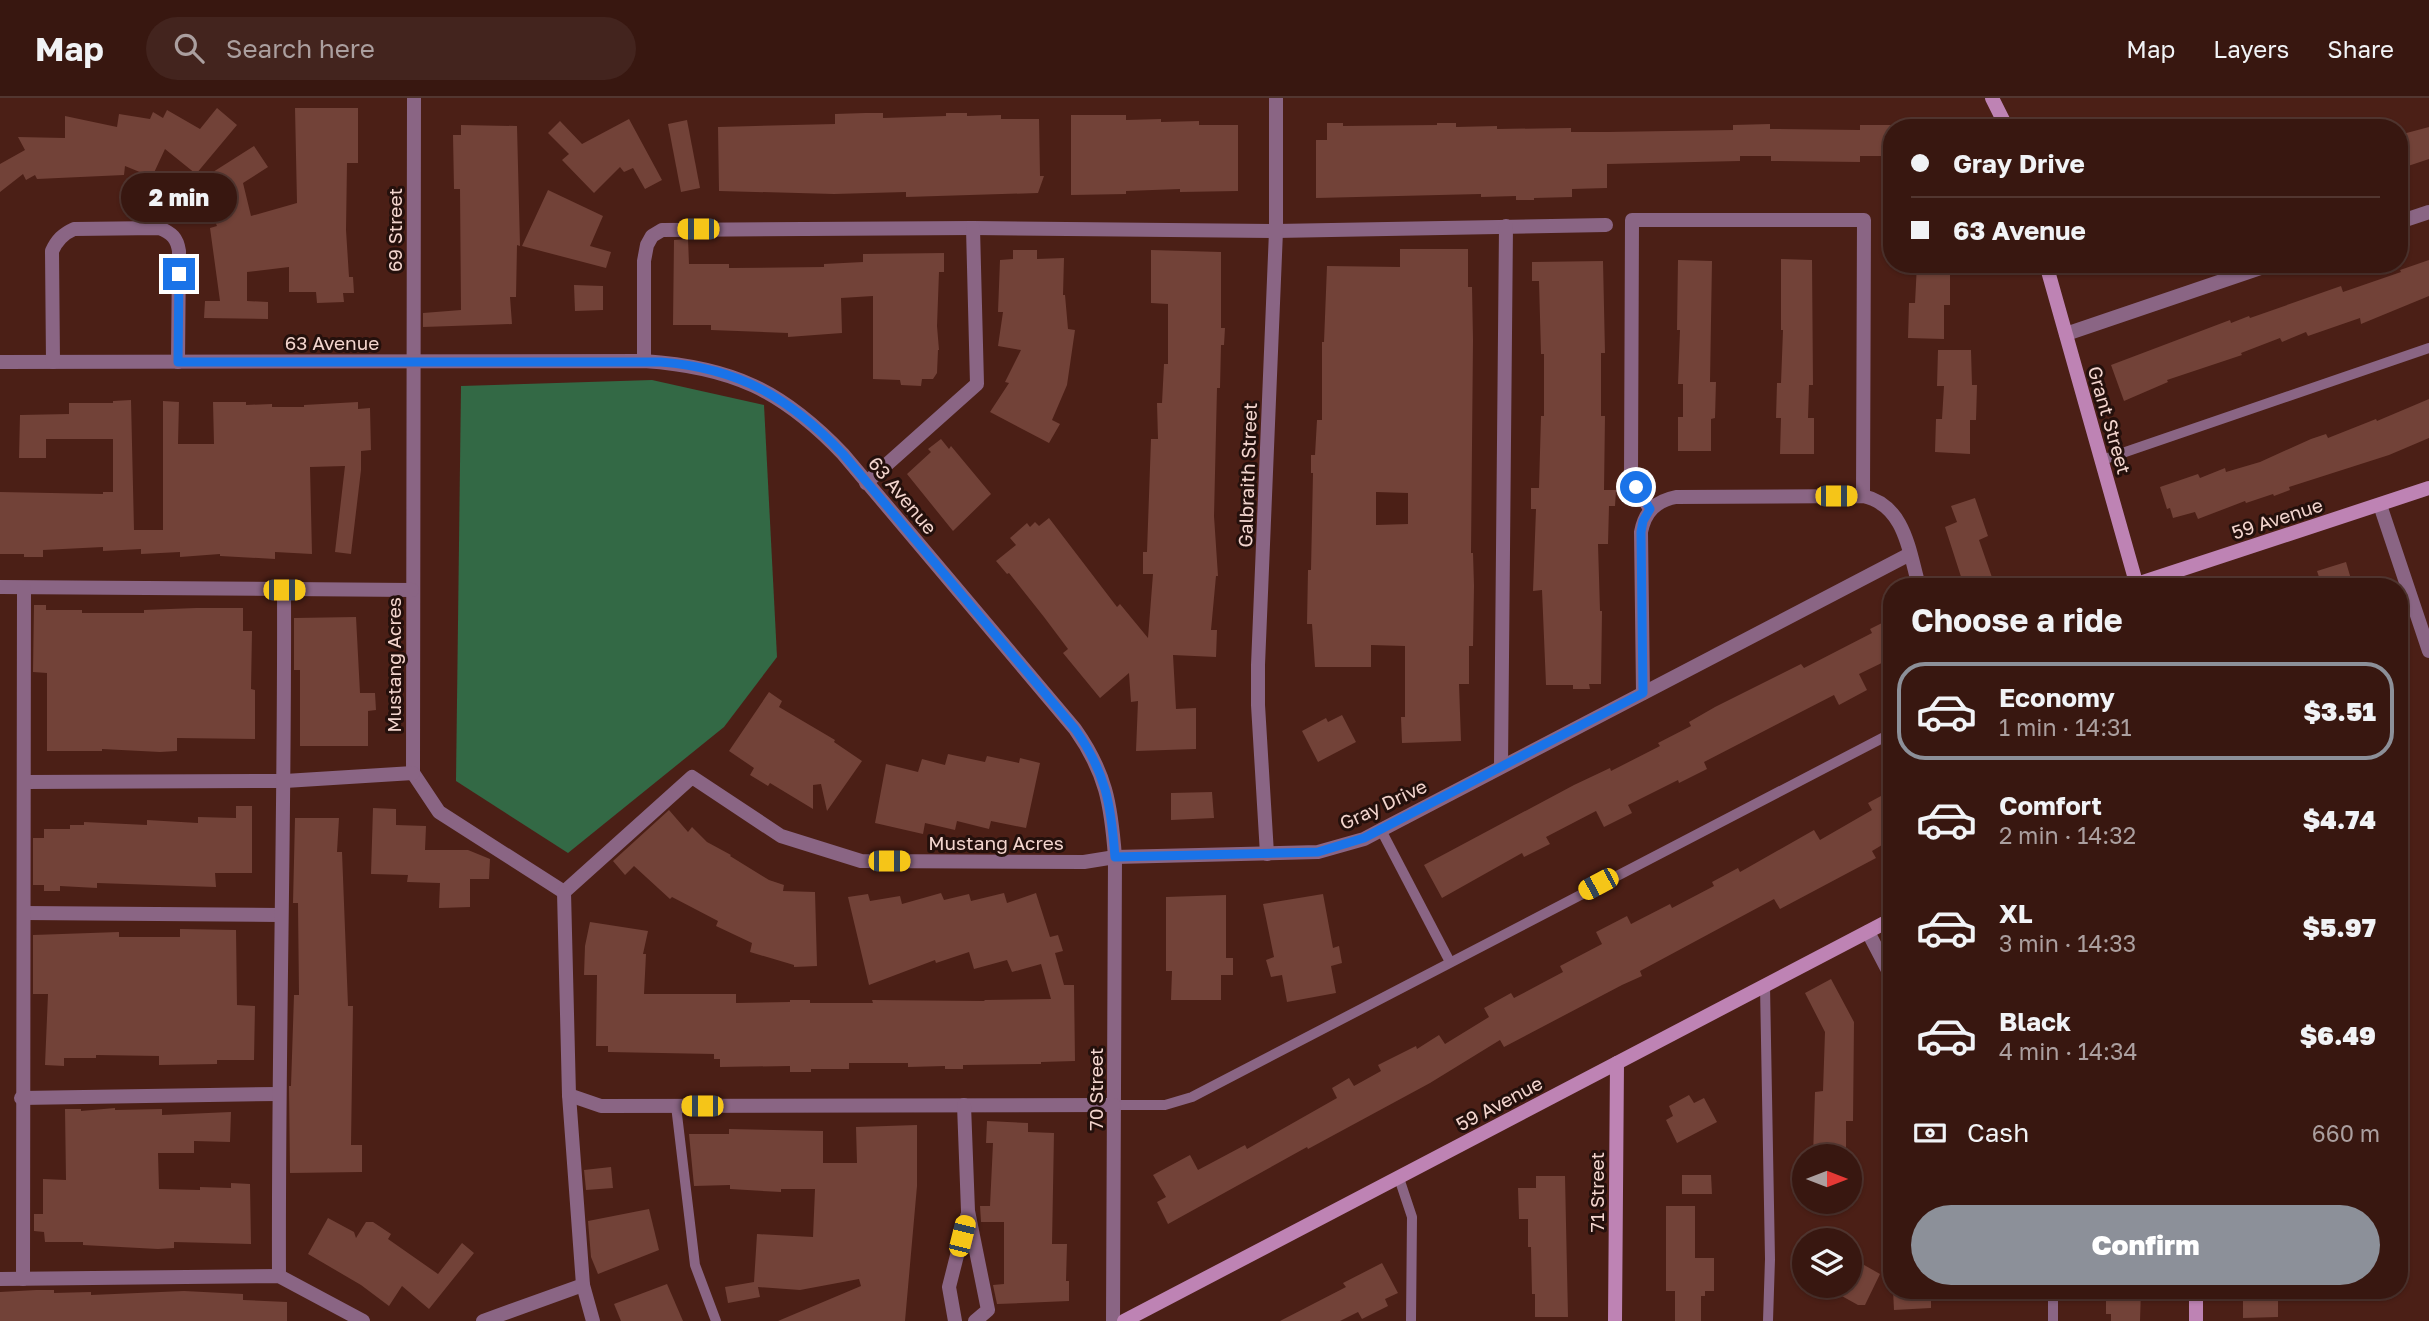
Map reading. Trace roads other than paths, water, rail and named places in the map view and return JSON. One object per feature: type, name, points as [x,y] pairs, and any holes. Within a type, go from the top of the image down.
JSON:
[{"type":"street","name":"69 Street","points":[[413,361],[414,98]]},
{"type":"street","name":"Galbraith Street","points":[[1267,854],[1258,665],[1276,230],[1276,98]]},
{"type":"street","points":[[1993,98],[2003,119]]},
{"type":"street","points":[[2005,98],[2006,119]]},
{"type":"street","points":[[2408,219],[2429,212]]},
{"type":"street","points":[[1650,509],[1630,477],[1632,220],[1864,220],[1863,496]]},
{"type":"street","points":[[644,361],[644,261],[652,236],[662,230],[1276,230],[1606,225]]},
{"type":"street","points":[[1501,766],[1506,226]]},
{"type":"street","points":[[53,362],[52,251],[57,241],[74,229],[124,228],[159,228],[169,232],[178,243],[178,362]]},
{"type":"street","points":[[866,482],[976,384],[973,228]]},
{"type":"street","name":"Grant Street","points":[[2049,273],[2135,578]]},
{"type":"street","points":[[2066,334],[2228,273]]},
{"type":"street","name":"Mustang Acres","points":[[413,361],[413,773]]},
{"type":"street","name":"63 Avenue","points":[[0,362],[644,361],[678,364],[751,383],[787,403],[816,426],[1066,719],[1091,752],[1107,795],[1115,857]]},
{"type":"street","name":"59 Avenue","points":[[2158,578],[2429,488]]},
{"type":"street","points":[[1643,693],[1641,532],[1643,521],[1650,509],[1666,499],[1863,496],[1876,499],[1895,514],[1917,578]]},
{"type":"street","points":[[2380,505],[2404,578]]},
{"type":"street","name":"Gray Drive","points":[[1115,857],[1318,852],[1364,838],[1910,554]]},
{"type":"street","points":[[0,587],[412,590]]},
{"type":"street","points":[[23,1279],[24,587]]},
{"type":"street","points":[[2408,588],[2429,651]]},
{"type":"street","points":[[279,1276],[278,1094],[285,781],[284,590]]},
{"type":"street","points":[[25,782],[285,781],[413,773],[439,812],[565,892],[569,1095],[583,1285],[593,1321]]},
{"type":"street","name":"Mustang Acres","points":[[565,892],[691,777],[781,836],[861,861],[1084,862],[1115,857]]},
{"type":"street","name":"70 Street","points":[[1113,1321],[1115,857]]},
{"type":"street","points":[[24,913],[281,915]]},
{"type":"street","name":"59 Avenue","points":[[1124,1321],[1883,924]]},
{"type":"street","points":[[1868,932],[1883,961]]},
{"type":"street","name":"71 Street","points":[[1615,1321],[1617,1063]]},
{"type":"street","points":[[22,1098],[278,1094]]},
{"type":"street","points":[[569,1095],[601,1106],[1114,1105]]},
{"type":"street","points":[[964,1105],[968,1211],[988,1310],[975,1321]]},
{"type":"street","points":[[955,1321],[949,1287],[968,1211]]},
{"type":"street","points":[[0,1279],[279,1276],[363,1321]]},
{"type":"street","points":[[483,1321],[583,1285]]},
{"type":"street","points":[[2196,1299],[2196,1321]]},
{"type":"lane","points":[[2102,460],[2429,348]]},
{"type":"lane","points":[[1114,1105],[1165,1105],[1192,1097],[1883,738]]},
{"type":"lane","points":[[1381,830],[1450,962]]},
{"type":"lane","points":[[1765,986],[1770,1259],[1768,1321]]},
{"type":"lane","points":[[676,1106],[695,1265],[716,1321]]},
{"type":"lane","points":[[1399,1178],[1412,1217],[1411,1321]]},
{"type":"lane","points":[[2053,1299],[2053,1321]]}]
